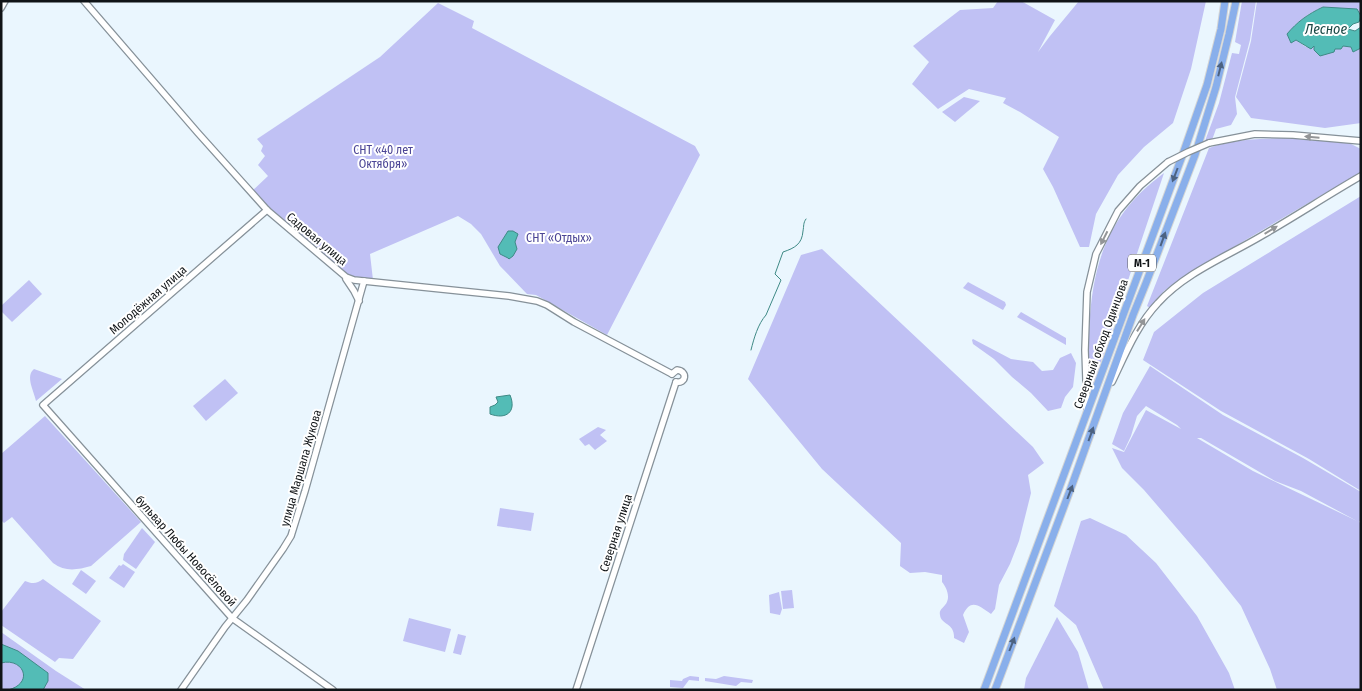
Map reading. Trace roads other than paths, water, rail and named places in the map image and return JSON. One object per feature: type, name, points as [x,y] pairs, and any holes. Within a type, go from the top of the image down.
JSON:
[{"type":"highway","name":"Северный обход Одинцова","points":[[984,690],[1184,152],[1207,85],[1221,29],[1225,1]]},
{"type":"highway","name":"Северный обход Одинцова","points":[[995,690],[1104,399],[1133,316],[1195,155],[1216,87],[1230,34],[1236,1]]},
{"type":"street","points":[[1,8],[5,1]]},
{"type":"street","name":"Садовая улица","points":[[84,1],[267,210],[350,279],[509,296],[537,301],[672,374]]},
{"type":"street","name":"М-1","points":[[1087,414],[1085,350],[1087,292],[1096,254],[1118,211],[1140,186],[1168,162],[1188,152],[1209,144],[1255,134],[1293,135],[1350,140],[1361,143]]},
{"type":"street","name":"М-1","points":[[1104,399],[1133,338],[1145,318],[1170,291],[1189,277],[1359,176]]},
{"type":"street","name":"Молодёжная улица","points":[[43,405],[267,210]]},
{"type":"street","points":[[344,275],[354,290],[358,301]]},
{"type":"street","name":"улица Маршала Жукова","points":[[181,690],[291,536],[364,281]]},
{"type":"street","points":[[677,370],[684,373],[685,377],[680,383],[673,379],[672,374],[677,370]]},
{"type":"street","name":"Северная улица","points":[[576,690],[676,382]]},
{"type":"street","name":"бульвар Любы Новосёловой","points":[[43,405],[232,618],[333,690]]},
{"type":"water","name":"Лесное","points":[[1323,7],[1357,9],[1361,16],[1359,22],[1353,24],[1348,29],[1355,31],[1361,27],[1361,48],[1353,52],[1351,47],[1343,46],[1341,49],[1335,49],[1334,52],[1320,56],[1314,50],[1314,46],[1311,49],[1296,40],[1291,43],[1287,34],[1312,12]]},
{"type":"water","points":[[508,231],[518,234],[515,242],[517,249],[509,259],[500,254],[498,247]]},
{"type":"water","points":[[510,395],[512,406],[509,413],[501,416],[490,414],[490,407],[498,402],[496,397]]},
{"type":"water","points":[[1,644],[18,651],[48,673],[48,681],[43,690],[8,690],[16,687],[21,682],[23,672],[15,664],[9,662],[1,663]]},
{"type":"waterway","points":[[751,350],[755,336],[781,280],[775,274],[783,252],[794,247],[799,242],[806,219]]},
{"type":"park label","name":"СНТ «40 лет Октября»","points":[[383,157]]},
{"type":"park label","name":"СНТ «Отдых»","points":[[559,238]]}]
